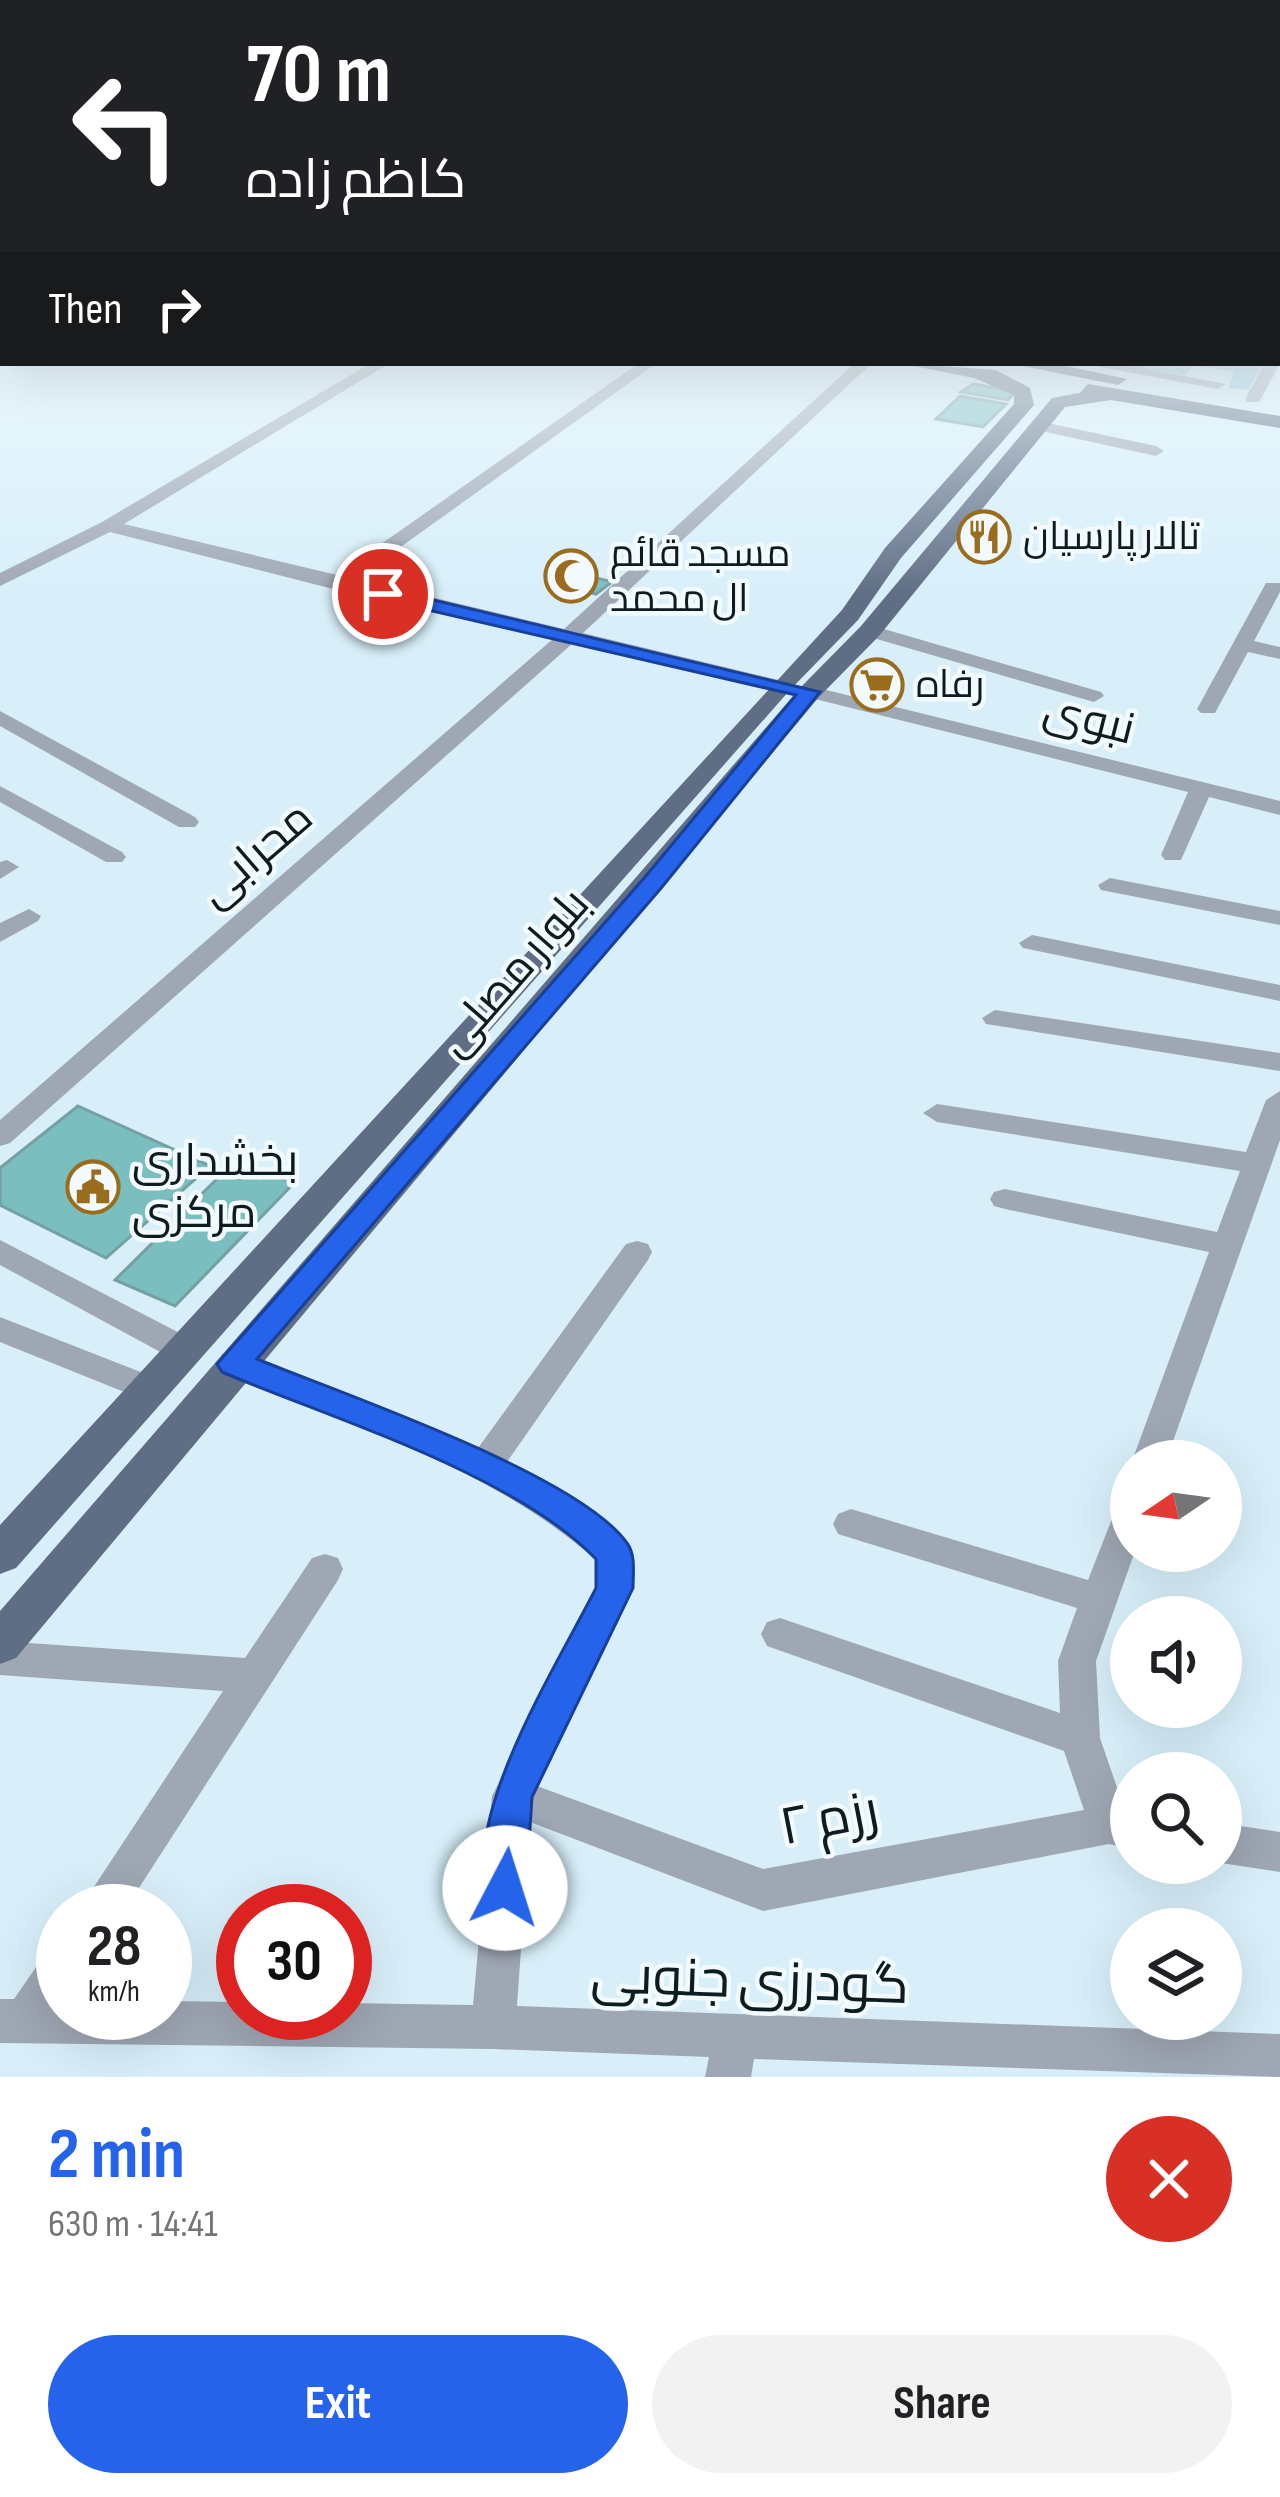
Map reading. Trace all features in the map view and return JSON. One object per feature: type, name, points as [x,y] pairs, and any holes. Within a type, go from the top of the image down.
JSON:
[{"type":"main road","name":"بلوار مصلی","points":[[0,1643],[234,1364],[653,882],[893,553],[1024,402]]},
{"type":"main road","name":"بلوار مصلی","points":[[0,1555],[795,689],[870,631],[968,508],[1064,402]]},
{"type":"main road","points":[[1217,402],[1280,422]]},
{"type":"main road","points":[[186,1351],[234,1364]]},
{"type":"street","points":[[0,580],[108,526],[317,402]]},
{"type":"street","points":[[337,584],[594,402]]},
{"type":"street","name":"محرابی","points":[[0,1136],[567,638],[822,402]]},
{"type":"street","points":[[1042,427],[1156,451]]},
{"type":"street","name":"نبوی","points":[[108,526],[1280,808]]},
{"type":"street","points":[[1208,709],[1273,587]]},
{"type":"street","points":[[870,631],[1094,696]]},
{"type":"street","points":[[1242,645],[1280,653]]},
{"type":"street","points":[[0,717],[187,822]]},
{"type":"street","points":[[1173,855],[1201,788]]},
{"type":"street","points":[[0,793],[113,857]]},
{"type":"street","points":[[1109,885],[1280,918]]},
{"type":"street","points":[[0,934],[29,916]]},
{"type":"street","points":[[1032,943],[1280,994]]},
{"type":"street","points":[[995,1018],[1280,1062]]},
{"type":"street","points":[[1157,1440],[1280,1100]]},
{"type":"street","points":[[937,1113],[1257,1164]]},
{"type":"street","points":[[1005,1199],[1227,1245]]},
{"type":"street","points":[[0,1251],[186,1351]]},
{"type":"street","points":[[484,1467],[637,1252]]},
{"type":"street","points":[[0,1329],[149,1389]]},
{"type":"street","points":[[234,1364],[484,1467],[583,1522],[614,1554],[615,1588],[512,1796],[494,2027]]},
{"type":"street","points":[[851,1524],[1099,1599]]},
{"type":"street","points":[[116,1884],[325,1569]]},
{"type":"street","points":[[1110,1569],[1077,1661],[1080,1738],[1110,1805]]},
{"type":"street","points":[[781,1634],[1080,1738]]},
{"type":"street","points":[[0,1658],[255,1676]]},
{"type":"street","name":"رزم ۲","points":[[512,1796],[763,1890],[1110,1829]]},
{"type":"street","points":[[1242,1846],[1280,1852]]},
{"type":"street","points":[[14,2019],[36,1994]]},
{"type":"street","name":"گودرزی جنوبی","points":[[14,2019],[494,2027],[732,2058],[1280,2056]]},
{"type":"building","points":[[954,402],[1006,404],[983,427],[936,419]]},
{"type":"building","name":"مسجد قائم ال محمد","points":[[562,569],[612,582],[596,594],[547,582]]},
{"type":"building","name":"بخشداری مرکزی","points":[[78,1106],[210,1166],[106,1258],[0,1205],[0,1168]]},
{"type":"building","points":[[236,1160],[294,1183],[175,1306],[115,1280]]},
{"type":"place","name":"تالار پارسیان","points":[[984,537]]},
{"type":"place","name":"مسجد قائم ال محمد","points":[[571,576]]},
{"type":"place","name":"رفاه","points":[[877,685]]},
{"type":"place","name":"بخشداری مرکزی","points":[[93,1187]]},
{"type":"route","points":[[383,594],[810,692],[653,882],[234,1364],[484,1467],[583,1522],[614,1554],[615,1588],[512,1796],[505,1888]]}]
